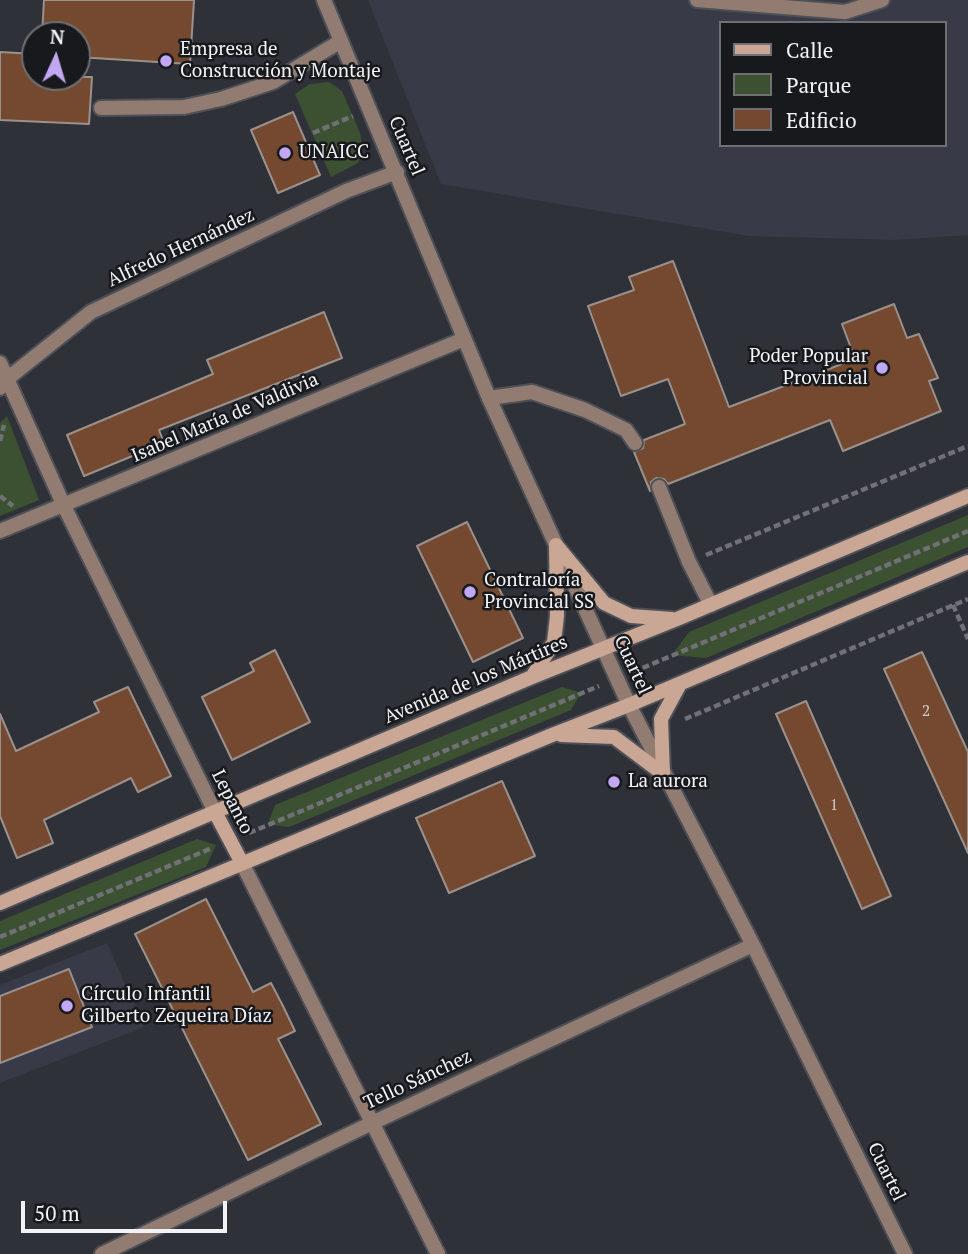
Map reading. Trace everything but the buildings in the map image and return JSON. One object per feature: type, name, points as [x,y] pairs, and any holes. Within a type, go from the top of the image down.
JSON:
[{"type":"main road","name":"Avenida de los Mártires","points":[[0,903],[532,677],[712,605],[968,496]]},
{"type":"main road","points":[[556,545],[604,603],[631,615],[677,619]]},
{"type":"main road","points":[[532,677],[554,642],[557,616],[556,545]]},
{"type":"main road","points":[[0,964],[680,684],[968,562]]},
{"type":"main road","points":[[663,774],[662,719],[680,684]]},
{"type":"main road","points":[[552,735],[614,737],[663,774]]},
{"type":"main road","name":"Lepanto","points":[[215,812],[242,863]]},
{"type":"street","name":"Cuartel","points":[[324,0],[489,398],[629,705],[753,945],[905,1254]]},
{"type":"street","points":[[696,0],[845,12],[882,0]]},
{"type":"street","points":[[101,108],[184,107],[221,99],[273,82],[341,41]]},
{"type":"street","name":"Alfredo Hernández","points":[[4,384],[91,312],[346,191],[397,173]]},
{"type":"street","name":"Isabel María de Valdivia","points":[[0,531],[464,339]]},
{"type":"street","name":"Lepanto","points":[[0,363],[4,384],[215,812]]},
{"type":"street","points":[[489,398],[532,393],[585,410],[626,430],[635,443]]},
{"type":"street","points":[[659,487],[689,562],[712,605]]},
{"type":"street","name":"Lepanto","points":[[242,863],[438,1254]]},
{"type":"street","name":"Tello Sánchez","points":[[102,1254],[372,1123],[753,945]]},
{"type":"path","points":[[313,133],[370,110]]},
{"type":"path","points":[[689,562],[968,446]]},
{"type":"path","points":[[0,937],[968,531]]},
{"type":"path","points":[[662,729],[968,599]]},
{"type":"path","points":[[953,605],[968,639]]},
{"type":"shaded area","points":[[368,0],[968,0],[968,235],[895,240],[749,236],[441,184]]},
{"type":"shaded area","name":"Círculo Infantil Gilberto Zequeira Díaz","points":[[107,943],[144,1027],[0,1083],[0,985]]},
{"type":"green space","points":[[329,82],[342,91],[360,133],[363,151],[358,163],[331,177],[295,94],[310,84]]},
{"type":"green space","points":[[7,416],[39,500],[0,516],[0,423]]},
{"type":"green space","points":[[968,515],[968,547],[706,658],[672,655],[689,632]]},
{"type":"green space","points":[[562,687],[581,693],[571,710],[289,827],[268,824],[275,805]]},
{"type":"green space","points":[[197,839],[216,845],[206,867],[0,950],[0,921]]},
{"type":"place","name":"Empresa de Construcción y Montaje","points":[[166,61]]},
{"type":"place","name":"UNAICC","points":[[285,153]]},
{"type":"place","name":"Poder Popular Provincial","points":[[882,368]]},
{"type":"place","name":"Contraloría Provincial SS","points":[[470,592]]},
{"type":"place","name":"La aurora","points":[[614,782]]},
{"type":"place","name":"Círculo Infantil Gilberto Zequeira Díaz","points":[[67,1006]]}]
